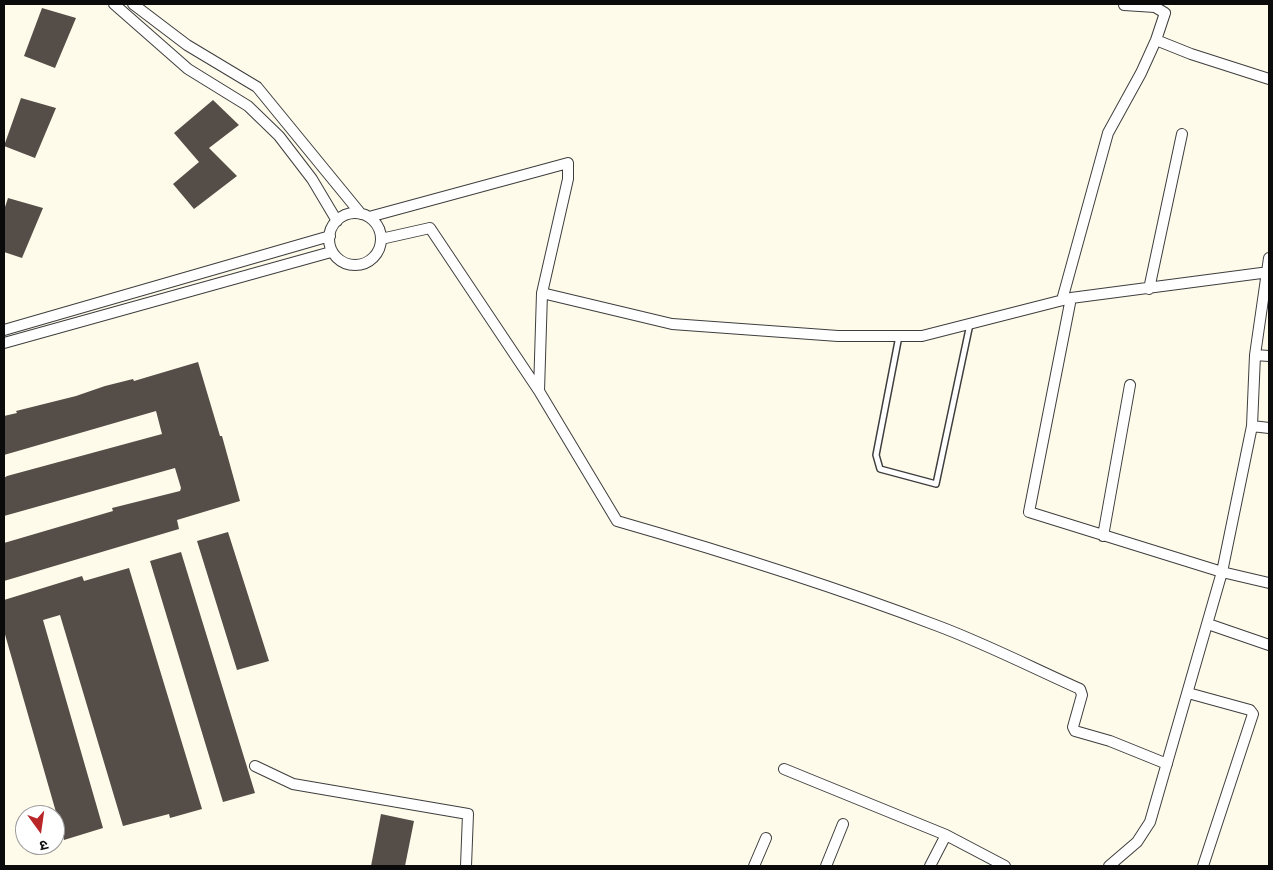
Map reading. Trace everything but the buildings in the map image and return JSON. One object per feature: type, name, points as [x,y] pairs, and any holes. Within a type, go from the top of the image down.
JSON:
[{"type":"street","points":[[114,4],[188,69],[248,106],[279,136],[312,178],[337,221]]},
{"type":"street","points":[[133,4],[186,45],[257,87],[365,216],[380,230],[381,239],[376,255],[362,264],[345,263],[331,252],[330,236],[337,221],[353,214],[365,216],[568,163],[568,178],[542,293],[539,391]]},
{"type":"street","points":[[1124,5],[1155,7],[1165,13],[1156,40],[1108,133],[1066,299],[1029,512],[1222,572],[1269,584]]},
{"type":"street","points":[[1156,40],[1191,54],[1269,79]]},
{"type":"street","points":[[1149,289],[1182,134]]},
{"type":"street","points":[[381,239],[430,228],[539,391],[617,521],[719,550],[930,623],[1024,663],[1080,689],[1082,695],[1073,727],[1075,731],[1110,741],[1167,764]]},
{"type":"street","points":[[4,330],[330,236]]},
{"type":"street","points":[[4,343],[331,252]]},
{"type":"street","points":[[1109,866],[1137,842],[1150,822],[1222,572],[1252,426],[1256,354],[1269,258]]},
{"type":"street","points":[[542,293],[672,324],[838,336],[922,336],[1066,299],[1268,272]]},
{"type":"street","points":[[1256,354],[1269,356]]},
{"type":"street","points":[[1103,536],[1130,385]]},
{"type":"street","points":[[1252,426],[1269,428]]},
{"type":"street","points":[[1208,624],[1269,645]]},
{"type":"street","points":[[1188,693],[1250,710],[1253,714],[1203,866]]},
{"type":"street","points":[[254,766],[293,784],[468,814],[466,866]]},
{"type":"street","points":[[784,770],[946,835],[1005,866]]},
{"type":"street","points":[[826,866],[843,824]]},
{"type":"street","points":[[930,866],[946,835]]},
{"type":"street","points":[[754,866],[766,838]]},
{"type":"lane","points":[[900,336],[876,455],[880,469],[936,484],[970,324]]}]
